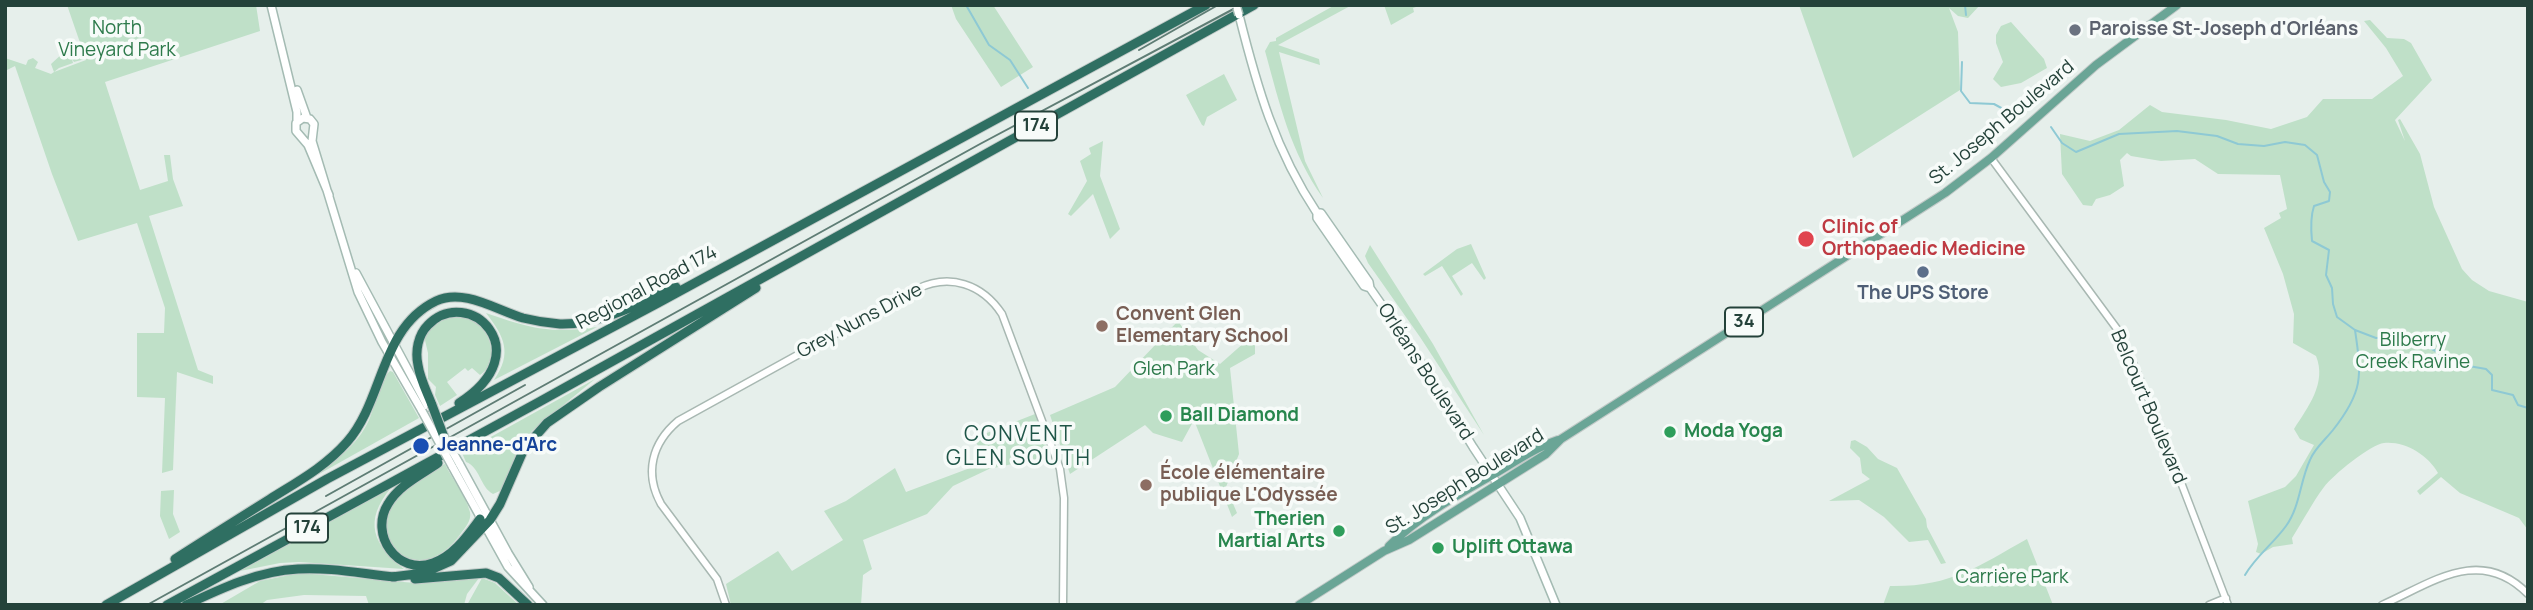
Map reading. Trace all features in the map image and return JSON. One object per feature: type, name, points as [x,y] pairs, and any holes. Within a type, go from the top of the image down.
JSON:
[{"type":"highway","name":"Regional Road 174","points":[[106,605],[358,462],[1206,5]]},
{"type":"highway","name":"174","points":[[167,605],[1254,5]]},
{"type":"highway","points":[[101,605],[325,464],[347,442],[361,422],[389,354],[405,327],[436,301],[450,297],[470,299],[523,318],[550,323],[573,323],[602,317],[651,299],[696,278],[818,216]]},
{"type":"highway","points":[[392,577],[424,573],[444,566],[465,549],[500,504],[524,449],[547,423],[832,239]]},
{"type":"highway","points":[[358,462],[461,401],[488,379],[496,359],[496,344],[490,330],[476,317],[458,312],[442,315],[431,322],[420,336],[417,364],[427,408],[441,438]]},
{"type":"highway","points":[[485,522],[443,559],[425,565],[407,563],[393,555],[384,542],[382,525],[387,505],[400,489],[450,455],[539,402]]},
{"type":"highway","points":[[186,605],[230,585],[280,571],[318,569],[426,579],[486,573],[505,583],[528,605]]},
{"type":"main road","points":[[271,5],[298,112],[296,131],[303,136],[329,195]]},
{"type":"main road","name":"Orléans Boulevard","points":[[1236,5],[1275,137],[1287,164],[1317,212],[1317,218],[1364,286],[1370,288],[1438,387],[1498,483],[1529,535],[1556,605]]},
{"type":"main road","name":"St. Joseph Boulevard","points":[[1299,605],[1546,454],[1561,439],[1936,199],[1991,158],[2095,65],[2177,5]]},
{"type":"main road","points":[[284,57],[307,118],[314,124],[312,141],[358,292],[389,354],[427,408]]},
{"type":"main road","points":[[297,121],[307,118]]},
{"type":"main road","points":[[303,136],[312,133]]},
{"type":"main road","points":[[346,254],[427,408]]},
{"type":"main road","points":[[441,438],[485,522],[542,605]]},
{"type":"main road","name":"St. Joseph Boulevard","points":[[1384,551],[1404,531],[1492,475],[1541,446],[1561,439]]},
{"type":"street","name":"Belcourt Boulevard","points":[[1991,158],[2120,332],[2227,602]]},
{"type":"street","name":"Grey Nuns Drive","points":[[726,605],[717,579],[655,492],[652,465],[660,440],[678,421],[917,289],[947,281],[974,287],[994,303],[1002,314],[1050,439],[1063,488],[1063,605]]},
{"type":"street","points":[[2382,605],[2442,576],[2470,570],[2502,576],[2528,594]]},
{"type":"street","points":[[2209,605],[2227,602]]},
{"type":"green space","name":"North Vineyard Park","points":[[67,5],[256,5],[260,31],[105,82],[140,190],[168,181],[164,155],[170,155],[173,179],[183,206],[149,216],[198,370],[213,376],[213,384],[177,372],[173,470],[162,473],[165,398],[137,397],[137,333],[164,333],[165,308],[137,223],[78,241],[15,66],[5,71],[5,58],[26,65],[28,60],[33,58],[38,62],[35,68],[51,74],[86,60]]},
{"type":"green space","points":[[951,5],[993,5],[1033,67],[1001,87],[956,19]]},
{"type":"green space","points":[[1335,5],[1352,5],[1278,45],[1319,59],[1320,65],[1279,52],[1305,161],[1323,198],[1294,145],[1265,51],[1276,38]]},
{"type":"green space","points":[[1384,5],[1422,5],[1413,8],[1414,12],[1391,25]]},
{"type":"green space","points":[[1799,5],[1980,5],[1968,18],[1958,16],[1949,8],[1958,32],[1960,90],[1853,158]]},
{"type":"green space","name":"Bilberry Creek Ravine","points":[[2370,20],[2387,38],[2404,39],[2411,43],[2432,80],[2395,120],[2405,141],[2398,120],[2400,119],[2420,154],[2434,207],[2462,269],[2472,280],[2489,291],[2528,302],[2528,530],[2519,518],[2460,493],[2441,477],[2420,495],[2417,491],[2438,473],[2434,466],[2415,450],[2400,444],[2384,443],[2361,454],[2328,482],[2292,538],[2293,544],[2273,547],[2261,554],[2256,552],[2258,544],[2248,501],[2285,487],[2296,476],[2314,445],[2300,439],[2294,429],[2314,394],[2319,376],[2316,356],[2293,343],[2294,314],[2283,274],[2264,228],[2281,218],[2279,213],[2287,209],[2280,175],[2218,174],[2195,159],[2161,161],[2127,153],[2120,160],[2124,186],[2110,195],[2096,199],[2092,206],[2083,205],[2062,174],[2060,134],[2090,141],[2119,130],[2150,105],[2162,112],[2271,129],[2307,117],[2323,99],[2372,99],[2403,76],[2386,48],[2364,21]]},
{"type":"green space","points":[[2011,22],[2044,59],[2047,68],[2021,83],[2001,87],[1993,79],[2003,62],[1996,35],[2001,26]]},
{"type":"green space","points":[[78,43],[85,59],[74,62],[72,59],[73,63],[54,72],[51,64],[63,53],[69,53],[72,58],[70,52]]},
{"type":"green space","points":[[1224,74],[1237,100],[1207,117],[1204,126],[1186,95]]},
{"type":"green space","points":[[1103,141],[1100,176],[1120,229],[1110,239],[1093,194],[1071,216],[1068,214],[1087,181],[1080,161],[1091,154],[1089,148]]},
{"type":"green space","points":[[1471,244],[1486,278],[1484,280],[1472,263],[1452,276],[1463,294],[1461,296],[1442,266],[1425,276],[1423,274],[1457,249]]},
{"type":"green space","points":[[1370,245],[1433,344],[1484,435],[1368,263],[1365,256]]},
{"type":"green space","points":[[486,313],[515,323],[553,330],[597,327],[494,380],[505,353],[498,329]]},
{"type":"green space","points":[[465,316],[484,330],[490,343],[491,357],[480,375],[472,368],[468,371],[465,368],[447,382],[457,395],[440,406],[435,395],[436,387],[428,379],[428,353],[424,336],[438,320]]},
{"type":"green space","name":"Glen Park","points":[[1178,321],[1198,350],[1220,364],[1245,342],[1255,344],[1255,354],[1230,368],[1239,454],[1226,487],[1237,513],[1232,517],[1194,420],[1182,442],[1153,433],[1145,425],[1070,474],[1050,415],[1115,387]]},
{"type":"green space","points":[[390,371],[419,418],[312,478],[344,453],[358,438],[369,420],[379,388]]},
{"type":"green space","points":[[595,379],[532,431],[502,490],[493,494],[489,491],[462,453]]},
{"type":"green space","points":[[1035,414],[1050,456],[989,469],[953,486],[927,514],[863,540],[872,569],[863,575],[861,605],[731,605],[726,584],[778,551],[792,571],[843,540],[824,511],[846,501],[895,468],[906,492],[986,462],[974,438]]},
{"type":"green space","points":[[1855,440],[1867,447],[1878,459],[1897,468],[1926,519],[1927,527],[1946,563],[1941,564],[1928,540],[1909,542],[1884,517],[1859,500],[1829,501],[1870,479],[1862,473],[1860,458],[1850,448],[1851,441]]},
{"type":"green space","points":[[445,464],[465,500],[470,519],[459,536],[443,552],[427,559],[412,559],[399,553],[390,543],[385,529],[386,513],[395,497],[406,487]]},
{"type":"green space","points":[[391,488],[377,511],[375,532],[385,551],[404,569],[299,562],[240,571]]},
{"type":"green space","points":[[174,490],[173,514],[180,532],[169,539],[160,516],[161,491]]},
{"type":"green space","name":"Carrière Park","points":[[2027,539],[2053,605],[1883,605],[1890,586],[1947,579],[1978,566]]},
{"type":"green space","points":[[300,573],[415,583],[479,578],[467,594],[464,605],[369,605],[366,596],[304,595],[267,600],[260,605],[219,605],[260,581]]},
{"type":"green space","points":[[482,578],[495,583],[519,605],[467,605]]},
{"type":"waterway","points":[[966,5],[989,45],[1010,60],[1028,88]]},
{"type":"waterway","points":[[1965,5],[1966,15]]},
{"type":"waterway","points":[[1962,62],[1961,91],[1970,103],[1994,104],[2005,110]]},
{"type":"waterway","points":[[2051,127],[2062,143],[2076,152],[2119,134],[2177,131],[2217,136],[2238,144],[2264,146],[2285,142],[2305,145],[2317,155],[2324,182],[2330,192],[2329,201],[2314,206],[2312,241],[2329,250],[2326,275],[2332,288],[2337,317],[2355,330],[2376,338],[2396,337],[2428,347],[2463,365],[2486,369],[2492,375],[2492,390],[2513,395],[2518,405],[2528,408]]},
{"type":"waterway","points":[[2245,575],[2291,519],[2312,456],[2343,417],[2355,394],[2359,372],[2355,330]]},
{"type":"tram line","points":[[1139,50],[1218,5]]},
{"type":"tram line","points":[[147,605],[980,144],[1241,5]]},
{"type":"tram line","points":[[326,496],[525,385]]},
{"type":"place","name":"Paroisse St-Joseph d'Orléans","points":[[2075,30]]},
{"type":"place","name":"Clinic of Orthopaedic Medicine","points":[[1806,239]]},
{"type":"place","name":"The UPS Store","points":[[1923,272]]},
{"type":"place","name":"Convent Glen Elementary School","points":[[1102,326]]},
{"type":"place","name":"Ball Diamond","points":[[1166,416]]},
{"type":"place","name":"Moda Yoga","points":[[1670,432]]},
{"type":"place","name":"Jeanne-d'Arc","points":[[421,446]]},
{"type":"place","name":"École élémentaire publique L'Odyssée","points":[[1146,485]]},
{"type":"place","name":"Therien Martial Arts","points":[[1339,531]]},
{"type":"place","name":"Uplift Ottawa","points":[[1438,548]]},
{"type":"district","name":"CONVENT GLEN SOUTH","points":[[1019,447]]}]
